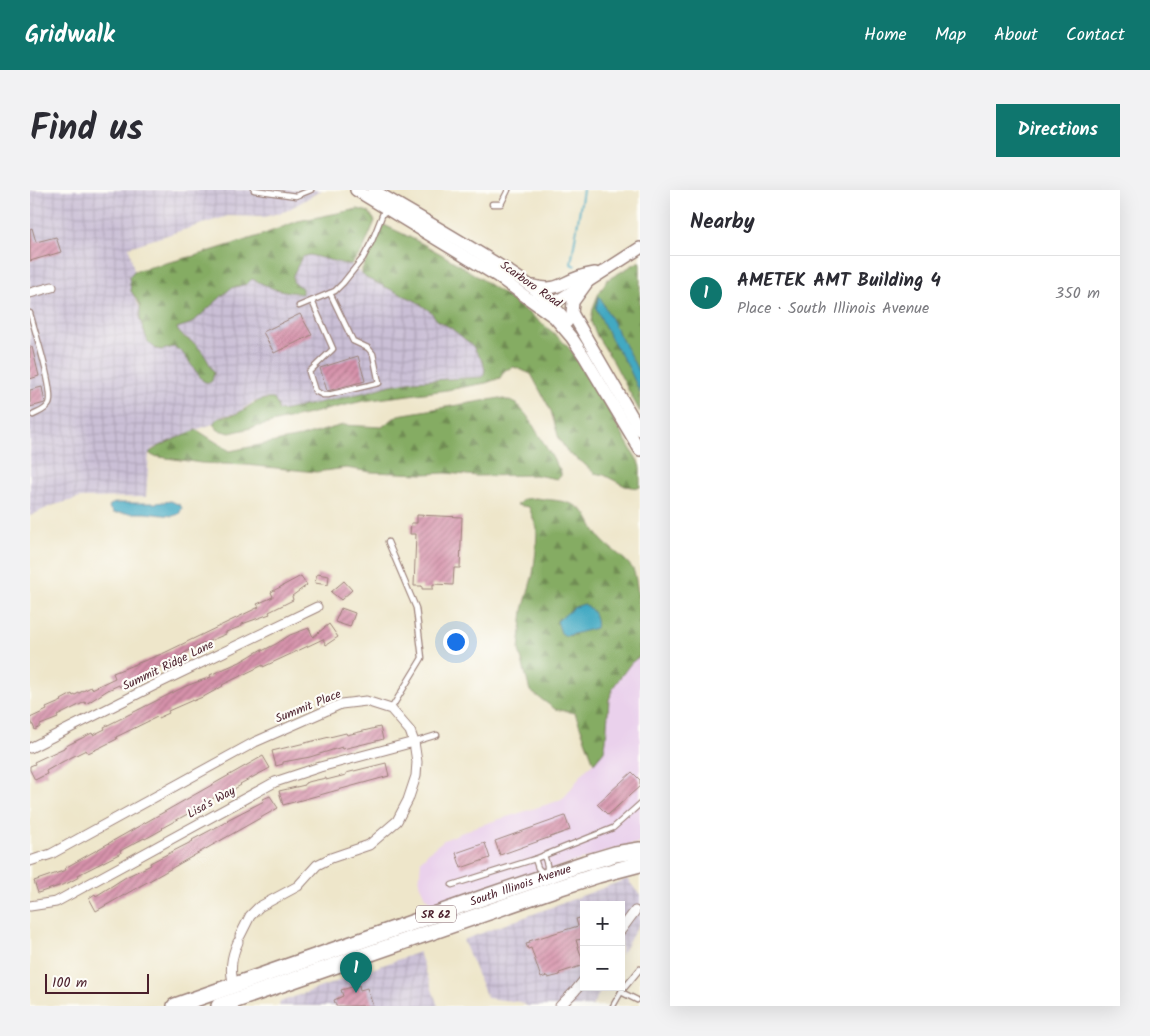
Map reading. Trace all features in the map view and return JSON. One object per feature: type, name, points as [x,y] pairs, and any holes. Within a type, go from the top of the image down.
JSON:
[{"type":"highway","name":"South Illinois Avenue","points":[[549,884],[608,857],[640,850]]},
{"type":"highway","name":"South Illinois Avenue","points":[[237,992],[476,900],[598,875],[640,864]]},
{"type":"highway","name":"SR 62","points":[[174,1006],[237,992]]},
{"type":"highway","name":"SR 62","points":[[219,1006],[237,992]]},
{"type":"main road","name":"Scarboro Road","points":[[356,190],[388,204],[461,242],[527,284],[584,345],[640,440]]},
{"type":"main road","name":"Scarboro Road","points":[[373,190],[404,218],[549,307],[580,350],[640,450]]},
{"type":"main road","points":[[549,307],[640,248]]},
{"type":"main road","points":[[527,284],[554,288],[578,277],[606,270]]},
{"type":"main road","points":[[589,280],[573,302],[572,313],[640,430]]},
{"type":"street","points":[[30,293],[52,288]]},
{"type":"street","name":"Summit Ridge Lane","points":[[30,748],[317,607]]},
{"type":"street","name":"Summit Place","points":[[30,861],[51,854],[255,742],[341,704],[366,701],[391,709]]},
{"type":"street","points":[[237,992],[230,975],[231,961],[250,916],[259,907],[298,886],[317,865],[330,858],[370,845],[397,821],[408,800],[416,776],[418,762],[410,731],[391,709]]},
{"type":"street","name":"Lisa's Way","points":[[30,906],[56,902],[275,782],[320,767],[414,742]]},
{"type":"street","points":[[625,925],[635,911]]},
{"type":"street","points":[[560,1006],[580,985]]},
{"type":"lane","points":[[254,190],[285,196],[296,196],[311,190]]},
{"type":"lane","points":[[492,204],[501,204],[508,190]]},
{"type":"lane","points":[[299,306],[335,291],[343,283],[363,258],[388,204]]},
{"type":"lane","points":[[312,301],[333,349],[309,372],[316,391],[323,395],[328,395],[379,383],[373,354],[368,348],[353,341],[330,293]]},
{"type":"lane","points":[[30,313],[48,381],[50,399],[45,409],[33,415]]},
{"type":"lane","points":[[388,542],[416,608],[422,658],[391,709]]},
{"type":"lane","points":[[414,742],[437,735]]},
{"type":"lane","points":[[452,885],[535,859],[613,828],[640,804]]},
{"type":"lane","points":[[544,855],[549,884]]},
{"type":"lane","points":[[535,859],[538,868],[549,884]]},
{"type":"lane","points":[[614,1006],[621,992],[640,969]]},
{"type":"lane","points":[[621,992],[637,1000]]},
{"type":"shaded area","points":[[30,190],[322,190],[286,211],[264,217],[228,216],[129,247],[134,271],[129,277],[131,291],[162,350],[174,347],[182,351],[203,381],[209,383],[196,344],[178,332],[177,328],[231,288],[252,279],[274,289],[299,294],[297,284],[293,282],[293,275],[302,257],[310,255],[351,264],[366,278],[416,301],[431,312],[437,320],[451,328],[472,345],[483,362],[485,370],[483,377],[414,381],[282,411],[278,410],[267,398],[253,402],[237,413],[222,416],[213,424],[187,433],[152,449],[149,453],[146,497],[80,498],[51,506],[30,516]]},
{"type":"shaded area","points":[[640,656],[640,843],[624,846],[436,907],[425,897],[419,884],[421,860],[444,840],[475,827],[561,800],[604,751],[609,700],[614,686],[631,663]]},
{"type":"shaded area","points":[[627,879],[640,895],[640,922],[625,948],[625,901],[580,901],[580,991],[601,991],[592,1006],[527,1006],[520,1002],[487,998],[463,940]]},
{"type":"shaded area","points":[[419,952],[438,1006],[279,1006],[280,1002]]},
{"type":"green space","points":[[358,209],[369,212],[375,221],[362,252],[351,264],[310,255],[302,257],[293,275],[293,282],[302,288],[302,294],[274,289],[252,279],[247,284],[231,288],[192,323],[177,328],[182,335],[198,347],[206,358],[214,373],[212,381],[209,383],[203,381],[182,352],[174,347],[162,350],[156,349],[148,342],[140,320],[140,305],[131,291],[129,277],[134,271],[194,256],[259,236],[298,221]]},
{"type":"green space","points":[[384,225],[444,256],[482,279],[518,305],[565,344],[590,379],[638,461],[640,487],[625,486],[604,475],[594,473],[569,454],[559,439],[551,411],[531,374],[514,367],[505,370],[500,378],[486,383],[363,401],[230,433],[218,430],[213,424],[215,421],[224,416],[238,413],[263,399],[274,399],[278,410],[282,411],[414,381],[483,377],[485,370],[483,362],[472,345],[451,328],[437,320],[431,312],[416,301],[366,278],[362,274],[362,269]]},
{"type":"green space","points":[[640,261],[640,412],[591,322],[593,308],[607,280]]},
{"type":"green space","points":[[500,398],[516,403],[528,417],[561,472],[561,476],[557,479],[536,475],[477,476],[446,473],[371,472],[346,468],[316,472],[246,465],[201,463],[153,456],[149,453],[172,440],[197,430],[230,451],[300,437],[343,425],[382,427],[398,415]]},
{"type":"green space","points":[[536,498],[569,503],[581,509],[600,538],[633,569],[635,577],[639,611],[640,656],[631,663],[614,686],[609,700],[604,751],[594,763],[575,713],[555,709],[530,691],[519,650],[523,610],[533,574],[537,529],[529,507],[517,505],[524,499]]},
{"type":"water","points":[[599,296],[640,374],[640,393],[629,368],[608,333],[596,308]]},
{"type":"water","points":[[171,501],[182,508],[179,514],[173,516],[145,513],[113,513],[109,508],[110,505],[115,503]]},
{"type":"water","points":[[584,604],[594,614],[596,628],[566,636],[561,633],[557,621],[575,607]]},
{"type":"building","points":[[32,228],[36,242],[56,237],[61,252],[30,261],[30,229]]},
{"type":"building","points":[[300,314],[312,335],[274,353],[263,332]]},
{"type":"building","points":[[30,347],[32,347],[39,376],[30,379]]},
{"type":"building","points":[[358,356],[365,381],[327,391],[320,368]]},
{"type":"building","points":[[42,387],[45,403],[30,407],[30,390]]},
{"type":"building","points":[[417,515],[462,517],[460,568],[454,568],[453,585],[433,584],[433,589],[422,589],[422,586],[414,586],[416,534],[410,534],[411,523],[417,523]]},
{"type":"building","points":[[317,574],[329,576],[328,585],[315,583]]},
{"type":"building","points":[[301,576],[307,585],[292,596],[293,600],[269,612],[270,614],[242,624],[242,626],[226,632],[226,634],[189,650],[173,661],[124,683],[125,685],[120,687],[119,685],[108,690],[86,704],[85,702],[57,716],[58,718],[40,725],[35,730],[30,718],[47,710],[46,708],[72,694],[73,696],[91,687],[92,689],[115,678],[113,673],[164,653],[259,607],[257,604],[273,597],[271,592]]},
{"type":"building","points":[[344,581],[352,590],[341,600],[331,592]]},
{"type":"building","points":[[341,608],[355,613],[350,627],[335,622]]},
{"type":"building","points":[[329,624],[338,637],[326,645],[323,639],[263,667],[263,665],[222,685],[205,696],[168,711],[169,713],[116,737],[117,739],[99,748],[88,753],[86,750],[62,762],[46,771],[47,774],[35,780],[30,770],[30,766],[35,764],[34,762],[92,733],[93,735],[105,729],[104,727],[186,686],[211,677],[210,675],[276,644],[290,635],[309,628],[313,637]]},
{"type":"building","points":[[380,727],[383,739],[343,749],[342,747],[310,757],[283,762],[283,764],[276,766],[272,751],[346,733],[347,735]]},
{"type":"building","points":[[263,756],[270,768],[222,796],[221,794],[203,804],[156,833],[120,851],[121,853],[78,875],[79,877],[68,883],[38,893],[34,881],[66,870],[65,868]]},
{"type":"building","points":[[386,763],[389,776],[283,805],[279,791]]},
{"type":"building","points":[[632,772],[640,780],[640,786],[608,815],[597,804]]},
{"type":"building","points":[[270,796],[278,808],[96,911],[89,898],[95,894],[96,896],[126,877],[151,865],[150,863],[193,841]]},
{"type":"building","points":[[565,816],[570,830],[500,855],[495,841]]},
{"type":"building","points":[[485,843],[490,858],[461,868],[456,853]]},
{"type":"building","points":[[580,918],[580,940],[576,940],[580,952],[580,966],[559,973],[560,975],[541,978],[531,948],[528,949],[526,944],[530,943],[529,941],[578,926],[576,919]]},
{"type":"building","points":[[359,985],[360,990],[367,988],[373,1006],[336,1006],[334,1000],[343,996],[341,990]]},
{"type":"waterway","points":[[575,266],[571,264],[583,190]]},
{"type":"place","name":"AMETEK AMT Building 4","points":[[356,993]]}]
